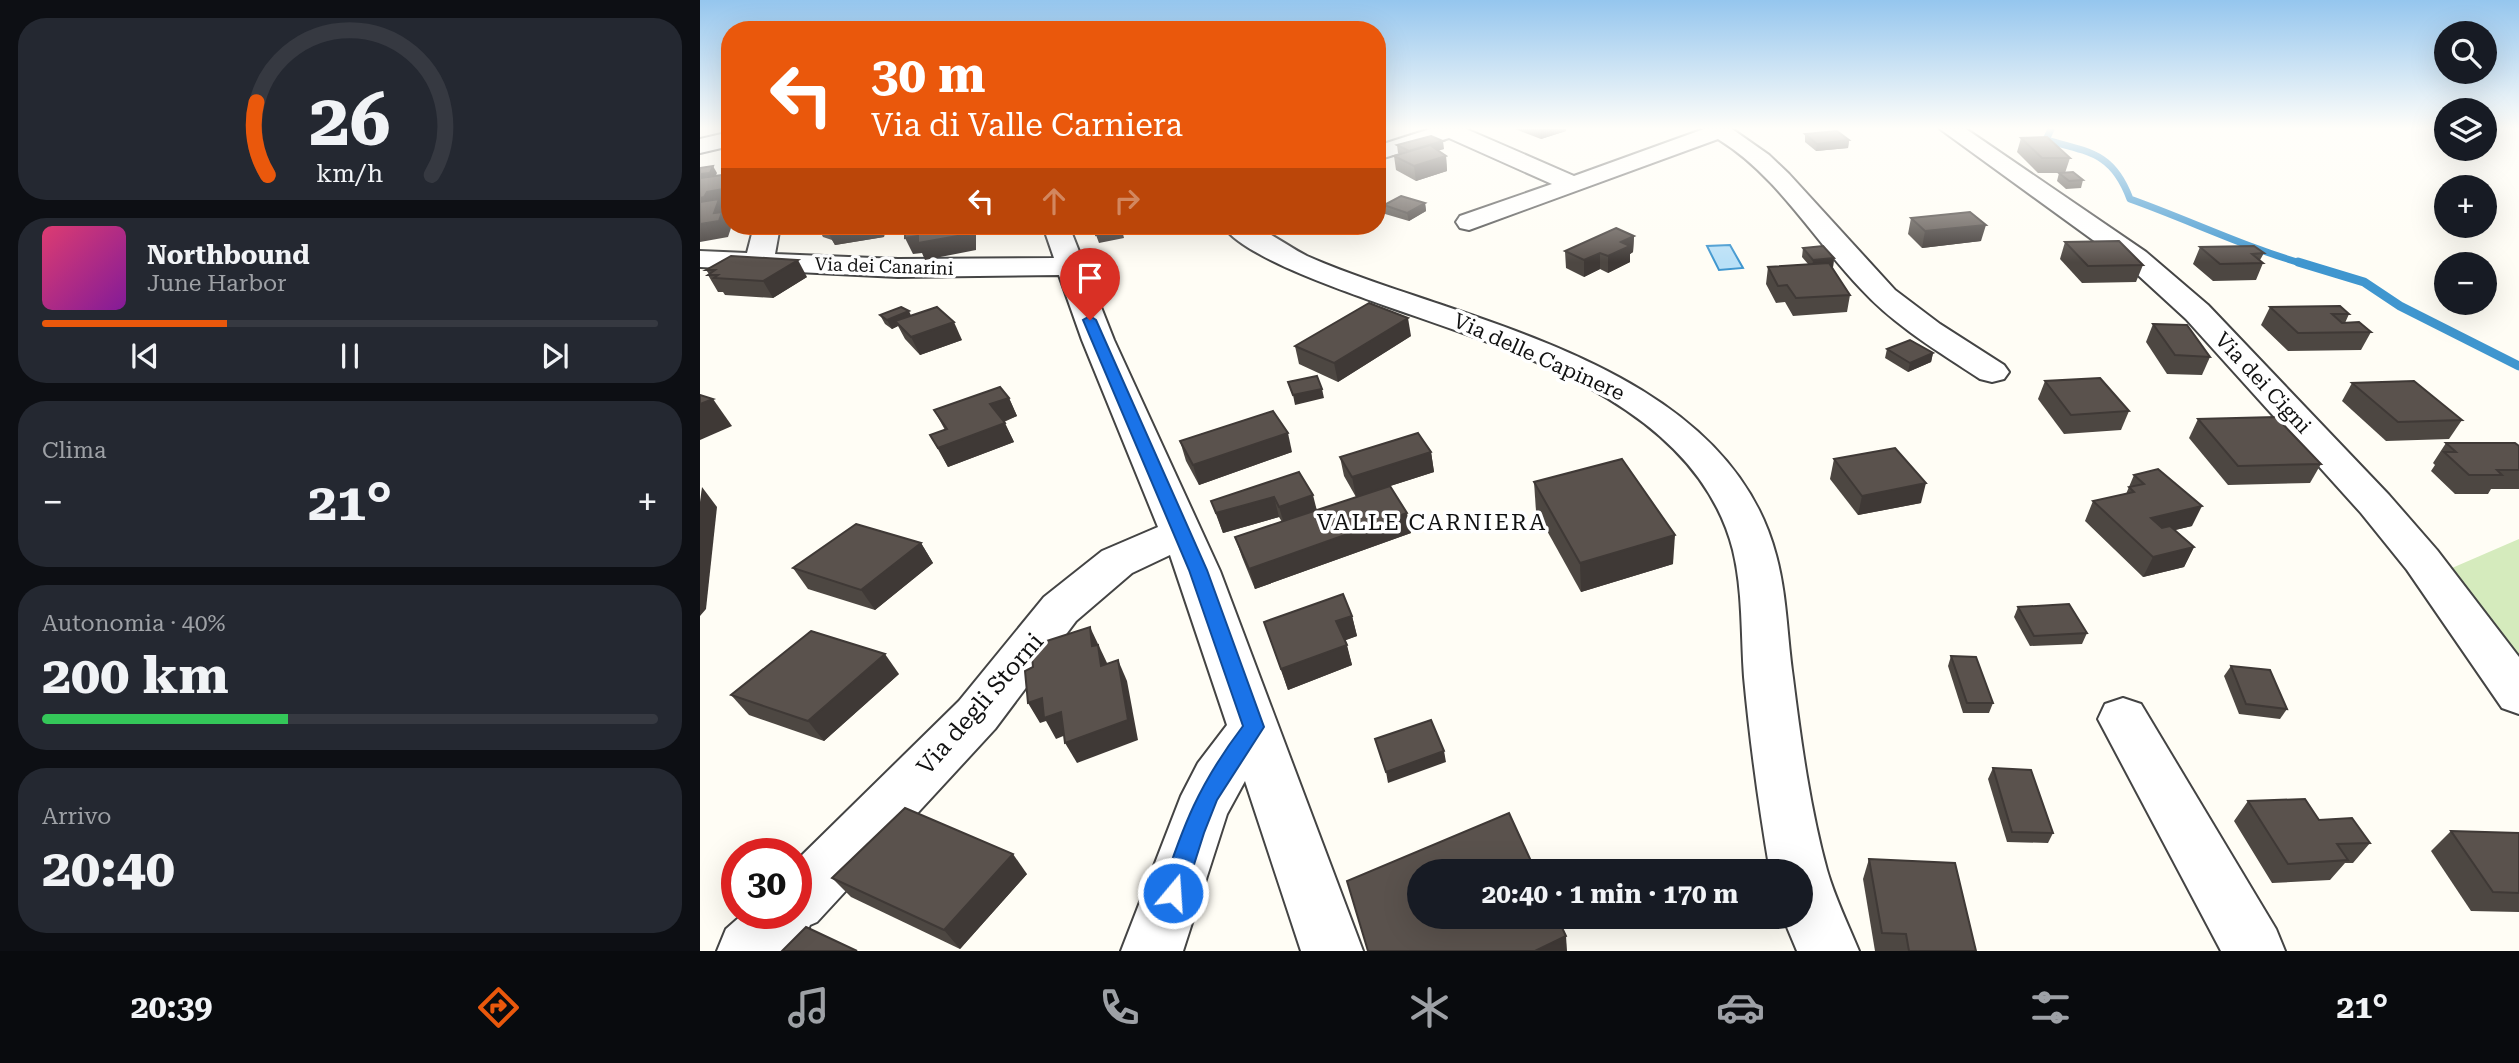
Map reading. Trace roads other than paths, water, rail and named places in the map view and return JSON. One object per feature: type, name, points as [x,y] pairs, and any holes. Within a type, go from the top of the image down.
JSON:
[{"type":"street","points":[[1549,173],[1573,184]]},
{"type":"street","points":[[1469,222],[1602,173]]},
{"type":"street","points":[[1773,173],[1871,284],[1897,308],[1992,372]]},
{"type":"street","name":"Via dei Cigni","points":[[2015,173],[2136,258],[2197,312],[2375,504],[2422,560],[2519,694]]},
{"type":"street","points":[[759,262],[765,235]]},
{"type":"street","name":"Via delle Capinere","points":[[1249,235],[1296,263],[1489,332],[1596,378],[1658,415],[1701,455],[1730,494],[1751,537],[1760,584],[1768,673],[1797,859]]},
{"type":"street","points":[[1063,246],[1098,340],[1182,533],[1254,727],[1332,951]]},
{"type":"street","name":"Via dei Canarini","points":[[700,259],[898,268],[1063,246]]},
{"type":"street","name":"Via degli Storni","points":[[812,885],[968,724],[1060,609],[1117,562],[1182,533]]},
{"type":"street","points":[[2123,719],[2254,951]]},
{"type":"street","points":[[1152,951],[1200,813],[1221,772],[1254,727]]},
{"type":"street","points":[[1813,917],[1828,951]]},
{"type":"street","points":[[748,951],[770,929]]},
{"type":"water","points":[[1730,245],[1743,268],[1719,270],[1707,246]]},
{"type":"waterway","points":[[2117,173],[2130,199],[2260,250],[2304,264]]},
{"type":"waterway","points":[[2298,262],[2364,282],[2400,306],[2519,366]]},
{"type":"district","name":"VALLE CARNIERA","points":[[1432,522]]}]
